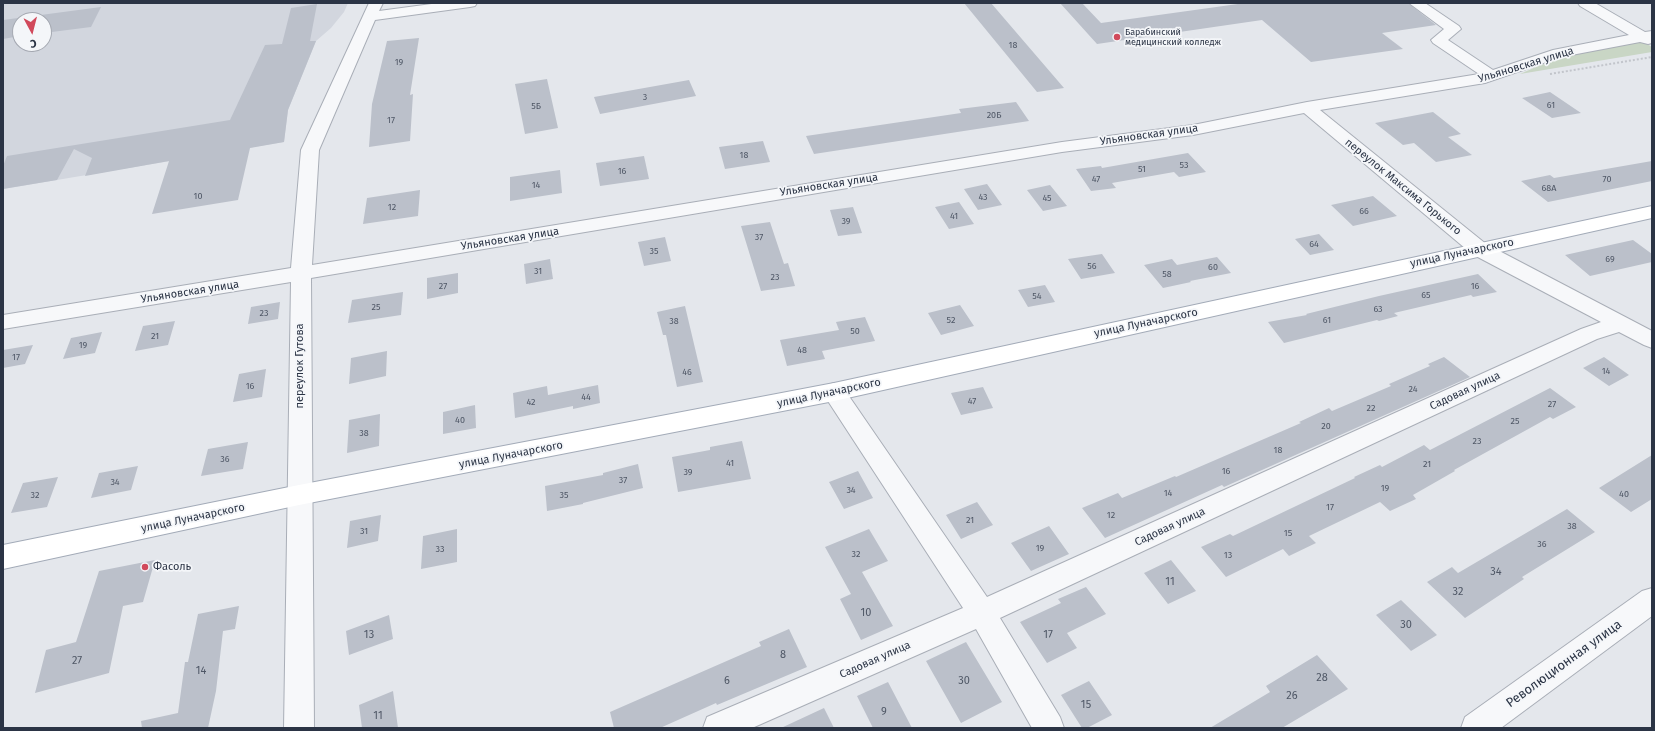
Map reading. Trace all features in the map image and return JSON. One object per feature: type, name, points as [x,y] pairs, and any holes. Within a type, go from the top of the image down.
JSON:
[{"type":"main road","name":"улица Луначарского","points":[[3,557],[299,496],[834,392],[1652,212]]},
{"type":"street","points":[[372,10],[470,3]]},
{"type":"street","points":[[1416,3],[1454,29],[1438,40],[1492,76]]},
{"type":"street","points":[[1585,3],[1649,38]]},
{"type":"street","name":"переулок Гутова","points":[[299,728],[301,273],[310,150],[372,10]]},
{"type":"street","name":"Ульяновская улица","points":[[3,322],[1062,147],[1193,130],[1306,108],[1492,76],[1558,54],[1649,38]]},
{"type":"street","name":"переулок Максима Горького","points":[[1306,108],[1479,249],[1652,340]]},
{"type":"street","name":"Садовая улица","points":[[718,728],[982,613],[1589,334],[1621,324]]},
{"type":"street","points":[[834,392],[982,613],[1049,728]]},
{"type":"street","name":"Революционная улица","points":[[1476,728],[1652,600]]},
{"type":"path","points":[[1543,75],[1652,57]]},
{"type":"shaded area","points":[[3,3],[348,3],[344,12],[331,28],[316,41],[288,110],[284,142],[3,189]]},
{"type":"green space","points":[[1642,41],[1652,47],[1652,52],[1520,74],[1561,56]]},
{"type":"building","points":[[964,3],[991,3],[1064,88],[1037,92]]},
{"type":"building","points":[[1060,3],[1082,3],[1101,23],[1245,3],[1408,3],[1436,25],[1382,33],[1403,49],[1311,62],[1262,20],[1097,44]]},
{"type":"building","points":[[317,4],[310,41],[316,41],[288,110],[284,142],[250,148],[238,200],[152,214],[169,161],[85,176],[92,158],[74,149],[57,180],[3,189],[3,166],[7,156],[230,120],[265,45],[282,44],[291,8]]},
{"type":"building","points":[[101,7],[91,27],[52,32],[52,14]]},
{"type":"building","points":[[12,19],[12,37],[3,39],[3,20]]},
{"type":"building","points":[[419,38],[410,95],[413,94],[410,141],[369,147],[372,104],[387,41]]},
{"type":"building","points":[[547,79],[558,128],[525,134],[515,84]]},
{"type":"building","points":[[689,80],[696,96],[600,114],[594,97]]},
{"type":"building","points":[[1550,92],[1581,113],[1552,118],[1522,98]]},
{"type":"building","points":[[1016,102],[1029,121],[814,154],[806,136],[961,113],[959,109]]},
{"type":"building","points":[[1433,112],[1461,134],[1448,137],[1472,155],[1436,162],[1414,143],[1403,145],[1375,123]]},
{"type":"building","points":[[763,141],[770,162],[725,169],[719,147]]},
{"type":"building","points":[[1188,153],[1206,172],[1179,177],[1174,172],[1112,183],[1116,188],[1091,191],[1076,169],[1101,166],[1102,168]]},
{"type":"building","points":[[644,156],[649,179],[600,186],[596,163]]},
{"type":"building","points":[[1652,161],[1652,181],[1548,202],[1521,181],[1550,175],[1554,178]]},
{"type":"building","points":[[560,170],[562,193],[510,201],[510,177]]},
{"type":"building","points":[[987,184],[1002,205],[978,210],[964,189]]},
{"type":"building","points":[[1050,185],[1067,206],[1043,211],[1027,190]]},
{"type":"building","points":[[420,190],[418,216],[363,224],[367,198]]},
{"type":"building","points":[[1373,196],[1397,216],[1353,226],[1331,205]]},
{"type":"building","points":[[959,202],[974,224],[949,229],[935,207]]},
{"type":"building","points":[[853,207],[862,233],[838,236],[830,210]]},
{"type":"building","points":[[770,222],[784,264],[788,263],[795,286],[761,291],[741,226]]},
{"type":"building","points":[[1319,234],[1334,250],[1310,255],[1295,239]]},
{"type":"building","points":[[665,237],[671,261],[644,266],[638,242]]},
{"type":"building","points":[[1633,240],[1652,254],[1652,262],[1590,276],[1565,255]]},
{"type":"building","points":[[1102,254],[1115,273],[1081,279],[1068,259]]},
{"type":"building","points":[[1217,257],[1231,273],[1163,288],[1144,265],[1172,259],[1177,265]]},
{"type":"building","points":[[550,259],[553,279],[526,284],[524,264]]},
{"type":"building","points":[[458,273],[458,293],[427,299],[427,278]]},
{"type":"building","points":[[1478,274],[1497,292],[1473,297],[1471,295],[1394,313],[1398,316],[1284,343],[1268,322],[1307,315],[1306,314],[1379,296]]},
{"type":"building","points":[[1045,285],[1055,302],[1028,307],[1018,290]]},
{"type":"building","points":[[403,292],[401,315],[348,323],[352,300]]},
{"type":"building","points":[[280,302],[278,319],[248,324],[251,307]]},
{"type":"building","points":[[960,305],[974,326],[941,335],[928,313]]},
{"type":"building","points":[[685,306],[703,382],[677,387],[666,335],[663,335],[657,312]]},
{"type":"building","points":[[865,317],[875,341],[822,351],[825,359],[787,366],[780,340],[839,330],[836,322]]},
{"type":"building","points":[[175,321],[168,345],[135,351],[143,326]]},
{"type":"building","points":[[102,332],[95,353],[63,359],[71,338]]},
{"type":"building","points":[[33,345],[25,364],[3,368],[3,350]]},
{"type":"building","points":[[387,351],[386,376],[349,384],[351,358]]},
{"type":"building","points":[[1444,357],[1470,377],[1224,487],[1222,485],[1105,538],[1082,508],[1118,493],[1122,498],[1175,476],[1176,477],[1301,423],[1299,422],[1329,408],[1332,411],[1391,386],[1389,384],[1430,366],[1428,364]]},
{"type":"building","points":[[1604,357],[1629,375],[1609,386],[1583,368]]},
{"type":"building","points":[[266,369],[262,397],[233,402],[239,374]]},
{"type":"building","points":[[598,385],[600,403],[573,409],[573,406],[515,418],[513,393],[547,386],[548,395]]},
{"type":"building","points":[[983,387],[993,408],[961,415],[951,393]]},
{"type":"building","points":[[1550,388],[1576,407],[1553,419],[1550,417],[1454,470],[1455,471],[1413,495],[1416,499],[1390,511],[1380,502],[1309,536],[1316,543],[1289,556],[1283,549],[1226,577],[1201,547],[1230,534],[1233,536],[1355,478],[1354,477],[1380,465],[1382,467],[1424,445],[1430,450]]},
{"type":"building","points":[[475,405],[476,428],[443,434],[443,412]]},
{"type":"building","points":[[380,414],[379,446],[347,453],[349,420]]},
{"type":"building","points":[[742,441],[751,479],[678,492],[672,457],[710,450],[710,447]]},
{"type":"building","points":[[248,442],[243,469],[201,476],[208,449]]},
{"type":"building","points":[[1652,455],[1652,499],[1631,512],[1599,488]]},
{"type":"building","points":[[638,464],[643,488],[583,504],[547,511],[545,486],[603,475],[603,473]]},
{"type":"building","points":[[138,466],[131,490],[91,498],[99,473]]},
{"type":"building","points":[[858,471],[873,498],[844,509],[829,482]]},
{"type":"building","points":[[58,477],[47,507],[11,513],[23,483]]},
{"type":"building","points":[[977,502],[993,525],[961,539],[946,515]]},
{"type":"building","points":[[1567,509],[1595,532],[1522,577],[1524,579],[1465,618],[1427,582],[1452,567],[1458,573]]},
{"type":"building","points":[[381,515],[378,541],[347,548],[350,521]]},
{"type":"building","points":[[1049,526],[1069,554],[1031,571],[1011,543]]},
{"type":"building","points":[[457,529],[457,562],[421,569],[423,536]]},
{"type":"building","points":[[869,529],[888,561],[862,572],[893,626],[861,640],[840,599],[851,594],[825,547]]},
{"type":"building","points":[[155,560],[143,602],[123,606],[109,673],[35,693],[46,650],[76,642],[99,571]]},
{"type":"building","points":[[1171,560],[1196,591],[1168,604],[1144,573]]},
{"type":"building","points":[[1086,587],[1106,614],[1067,633],[1077,648],[1047,663],[1020,622],[1061,603],[1058,599]]},
{"type":"building","points":[[1401,600],[1437,635],[1411,651],[1376,615]]},
{"type":"building","points":[[239,606],[235,629],[223,631],[216,691],[208,728],[142,728],[141,721],[178,713],[185,662],[188,662],[198,614]]},
{"type":"building","points":[[389,615],[393,639],[349,655],[346,631]]},
{"type":"building","points":[[789,629],[807,667],[717,705],[716,703],[660,728],[614,728],[610,712],[761,646],[759,642]]},
{"type":"building","points":[[966,642],[1002,702],[961,723],[926,661]]},
{"type":"building","points":[[1317,655],[1348,689],[1282,728],[1210,728],[1270,692],[1266,686]]},
{"type":"building","points":[[1089,681],[1112,715],[1087,728],[1082,728],[1061,695]]},
{"type":"building","points":[[888,682],[912,728],[873,728],[857,696]]},
{"type":"building","points":[[393,691],[398,728],[362,728],[359,705]]},
{"type":"building","points":[[824,708],[834,728],[781,728]]},
{"type":"place","name":"Барабинский медицинский колледж","points":[[1117,37]]},
{"type":"place","name":"Фасоль","points":[[145,567]]}]
